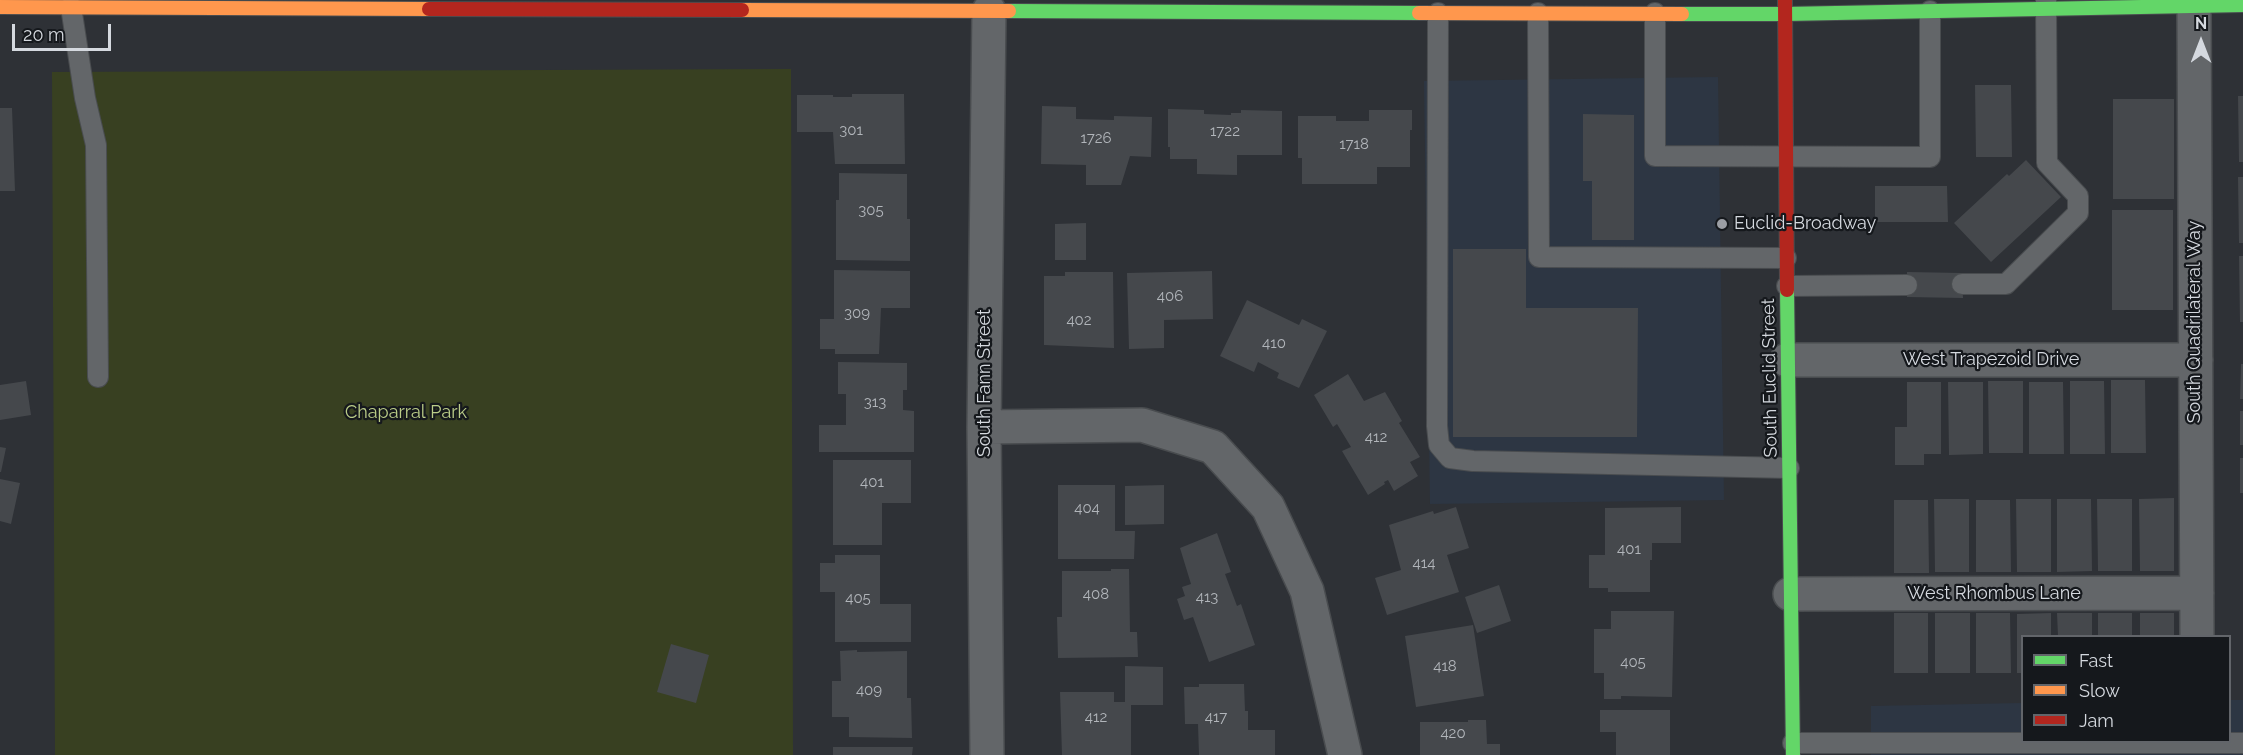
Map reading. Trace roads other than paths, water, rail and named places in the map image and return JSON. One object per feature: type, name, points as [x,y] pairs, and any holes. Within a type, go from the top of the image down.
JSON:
[{"type":"main road","points":[[20,5],[71,7],[315,4],[851,5],[989,10],[1284,6],[1437,13],[1654,13],[1785,7],[1930,11],[2046,4],[2194,7],[2239,4]]},
{"type":"main road","name":"South Euclid Street","points":[[1785,7],[1787,360],[1793,749]]},
{"type":"street","name":"South Quadrilateral Way","points":[[2194,7],[2198,635]]},
{"type":"street","name":"South Fann Street","points":[[987,755],[984,427],[989,10]]},
{"type":"street","name":"West Trapezoid Drive","points":[[1787,360],[2196,360]]},
{"type":"street","points":[[984,427],[1142,425],[1213,447],[1268,507],[1307,591],[1345,755]]},
{"type":"street","name":"West Rhombus Lane","points":[[1790,594],[2198,593]]},
{"type":"lane","points":[[1962,284],[2006,284],[2078,213],[2078,196],[2047,163],[2046,4]]},
{"type":"lane","points":[[71,7],[85,99],[96,145],[98,377]]},
{"type":"lane","points":[[1654,13],[1656,156],[1930,157],[1930,11]]},
{"type":"lane","points":[[1437,13],[1437,426],[1439,445],[1450,458],[1473,461],[1789,468]]},
{"type":"lane","points":[[1538,13],[1539,257],[1786,258]]},
{"type":"lane","points":[[1787,286],[1907,285]]},
{"type":"lane","points":[[1793,749],[1934,749],[2243,743]]},
{"type":"place","name":"Euclid-Broadway","points":[[1722,224]]},
{"type":"park label","name":"Chaparral Park","points":[[406,413]]}]
